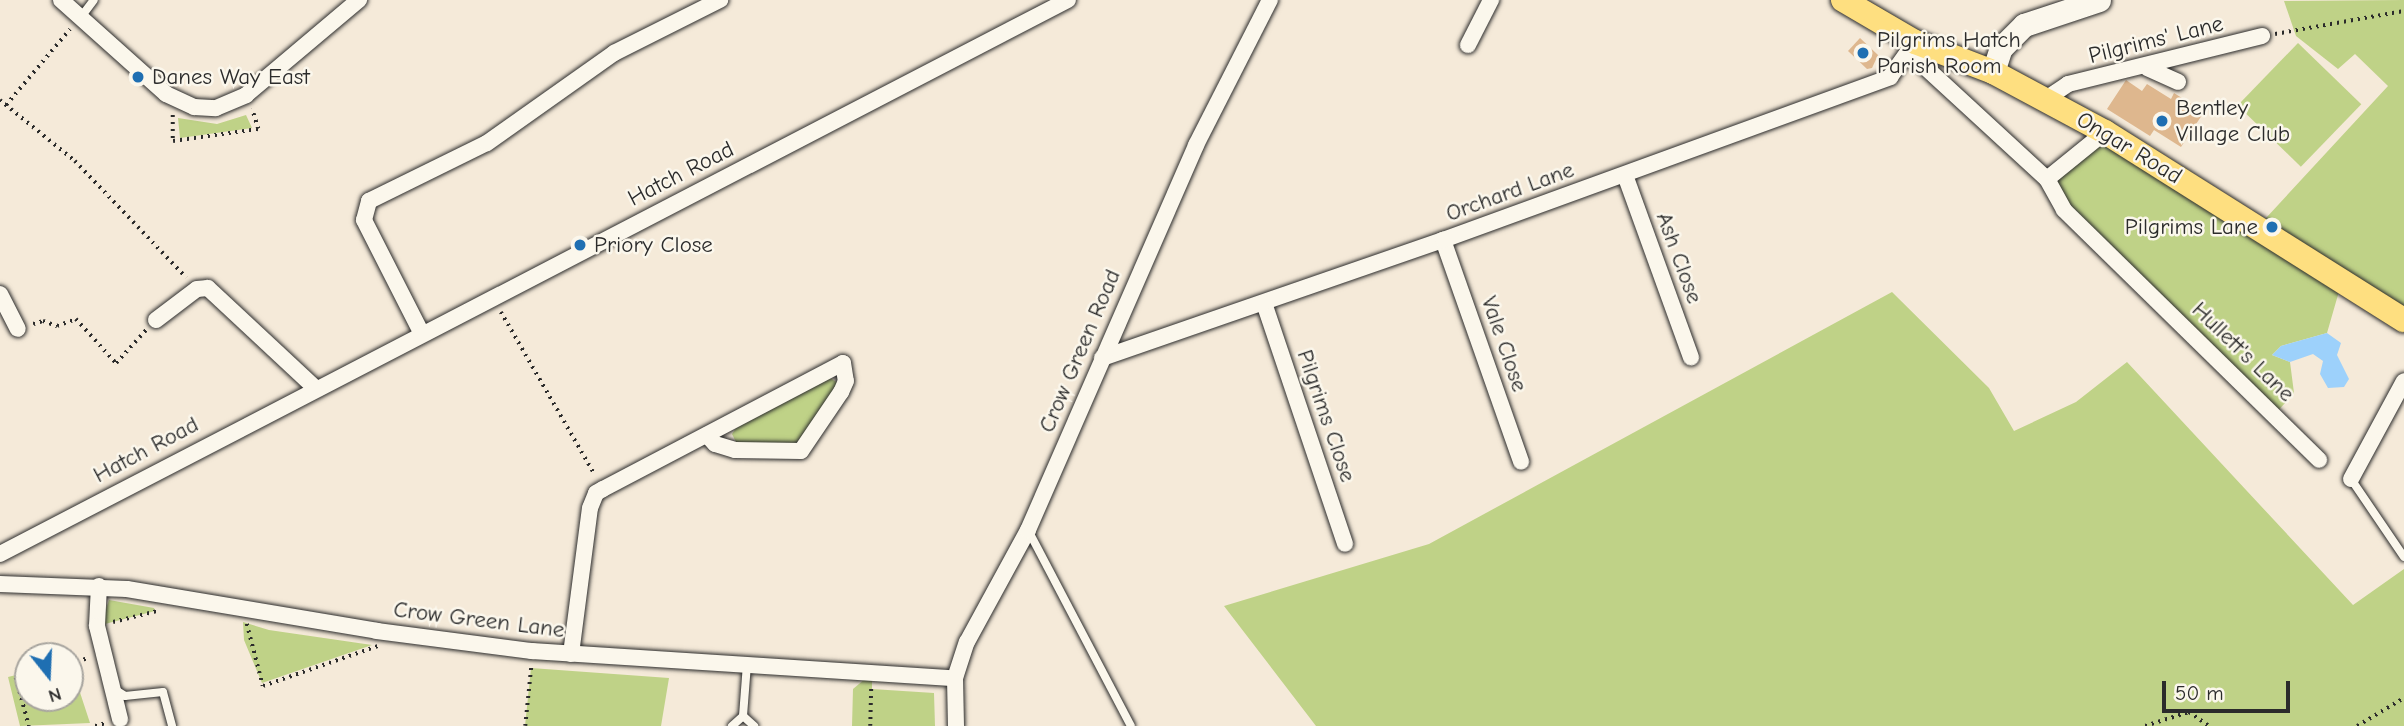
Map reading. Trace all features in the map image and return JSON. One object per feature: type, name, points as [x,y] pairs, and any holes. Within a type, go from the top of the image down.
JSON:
[{"type":"main road","name":"Ongar Road","points":[[1843,0],[1915,43],[1993,72],[2105,132],[2404,320]]},
{"type":"street","points":[[61,0],[177,100],[216,108],[246,95],[359,0]]},
{"type":"street","points":[[422,334],[364,220],[369,201],[487,143],[614,53],[720,0]]},
{"type":"street","name":"Hatch Road","points":[[0,554],[314,387],[422,334],[1068,0]]},
{"type":"street","name":"Crow Green Road","points":[[956,726],[955,678],[967,642],[1028,530],[1196,145],[1270,0]]},
{"type":"street","points":[[1468,45],[1491,0]]},
{"type":"street","points":[[1993,72],[2001,48],[2024,25],[2099,0]]},
{"type":"street","name":"Pilgrims' Lane","points":[[2046,99],[2068,85],[2147,68],[2262,36]]},
{"type":"street","name":"Orchard Lane","points":[[1102,358],[1443,240],[1890,77],[1915,43]]},
{"type":"street","name":"Hullett's Lane","points":[[1915,43],[1924,66],[2048,179],[2064,210],[2319,460]]},
{"type":"street","points":[[2147,68],[2178,82]]},
{"type":"street","points":[[2048,179],[2105,132]]},
{"type":"street","name":"Ash Close","points":[[1625,175],[1691,357]]},
{"type":"street","name":"Vale Close","points":[[1443,240],[1521,462]]},
{"type":"street","points":[[156,320],[197,289],[208,288],[314,387]]},
{"type":"street","points":[[0,294],[18,329]]},
{"type":"street","name":"Pilgrims Close","points":[[1264,303],[1345,544]]},
{"type":"street","points":[[571,654],[590,508],[603,489],[843,363],[846,381],[801,450],[735,450],[715,444],[707,435]]},
{"type":"street","points":[[2351,480],[2404,381]]},
{"type":"street","name":"Crow Green Lane","points":[[0,584],[99,586],[377,631],[532,651],[955,678]]},
{"type":"street","points":[[99,586],[97,626],[120,719]]},
{"type":"lane","points":[[81,17],[94,0]]},
{"type":"lane","points":[[2351,480],[2403,557]]},
{"type":"lane","points":[[1028,530],[1130,726]]},
{"type":"lane","points":[[732,726],[743,716],[747,664]]},
{"type":"lane","points":[[113,688],[125,696],[163,692],[172,726]]},
{"type":"lane","points":[[743,716],[754,726]]},
{"type":"path","points":[[2262,36],[2404,11]]},
{"type":"path","points":[[6,105],[81,17]]},
{"type":"path","points":[[177,100],[173,141],[258,129],[246,95]]},
{"type":"path","points":[[0,100],[75,161],[197,289]]},
{"type":"path","points":[[492,298],[603,489]]},
{"type":"path","points":[[18,329],[43,321],[57,327],[76,319],[116,363],[156,320]]},
{"type":"path","points":[[97,626],[164,609],[166,595]]},
{"type":"path","points":[[242,608],[263,686],[379,649],[377,631]]},
{"type":"path","points":[[526,726],[532,651]]},
{"type":"path","points":[[870,726],[872,673]]},
{"type":"path","points":[[2357,726],[2404,698]]},
{"type":"path","points":[[2146,726],[2189,712],[2209,726]]},
{"type":"green space","points":[[2404,0],[2404,320],[2342,281],[2327,333],[2281,346],[2272,355],[2290,362],[2294,393],[2275,414],[2064,210],[2047,179],[2105,132],[2261,230],[2266,218],[2388,86],[2355,54],[2338,69],[2296,36],[2284,1]]},
{"type":"green space","points":[[2298,43],[2361,104],[2301,167],[2238,106]]},
{"type":"green space","points":[[246,115],[252,128],[180,138],[178,118],[217,124]]},
{"type":"green space","points":[[1892,292],[1989,388],[2014,431],[2076,402],[2127,362],[2353,605],[2404,569],[2404,726],[1316,726],[1224,606],[1429,544]]},
{"type":"green space","points":[[830,378],[838,383],[799,446],[737,444],[732,434],[736,428]]},
{"type":"green space","points":[[109,600],[154,608],[155,611],[101,625]]},
{"type":"green space","points":[[243,622],[269,630],[372,645],[262,683],[244,640]]},
{"type":"green space","points":[[531,668],[669,678],[661,726],[525,726]]},
{"type":"green space","points":[[872,673],[872,689],[934,693],[935,726],[852,726],[853,689]]},
{"type":"green space","points":[[14,676],[14,702],[8,677]]},
{"type":"green space","points":[[84,705],[90,723],[20,726],[17,712],[84,712]]},
{"type":"water","points":[[2327,333],[2341,343],[2337,355],[2349,379],[2344,387],[2328,388],[2320,374],[2323,361],[2313,354],[2290,362],[2272,355],[2281,346]]},
{"type":"building","name":"Pilgrims Hatch Parish Room","points":[[1860,38],[1878,55],[1872,68],[1867,69],[1848,51]]},
{"type":"building","name":"Bentley Village Club","points":[[2126,80],[2142,91],[2147,84],[2171,99],[2174,93],[2204,112],[2181,147],[2154,130],[2150,136],[2107,109]]},
{"type":"place","name":"Pilgrims Hatch Parish Room","points":[[1863,53]]},
{"type":"place","name":"Danes Way East","points":[[138,77]]},
{"type":"place","name":"Bentley Village Club","points":[[2162,121]]},
{"type":"place","name":"Pilgrims Lane","points":[[2272,227]]},
{"type":"place","name":"Priory Close","points":[[580,245]]}]
